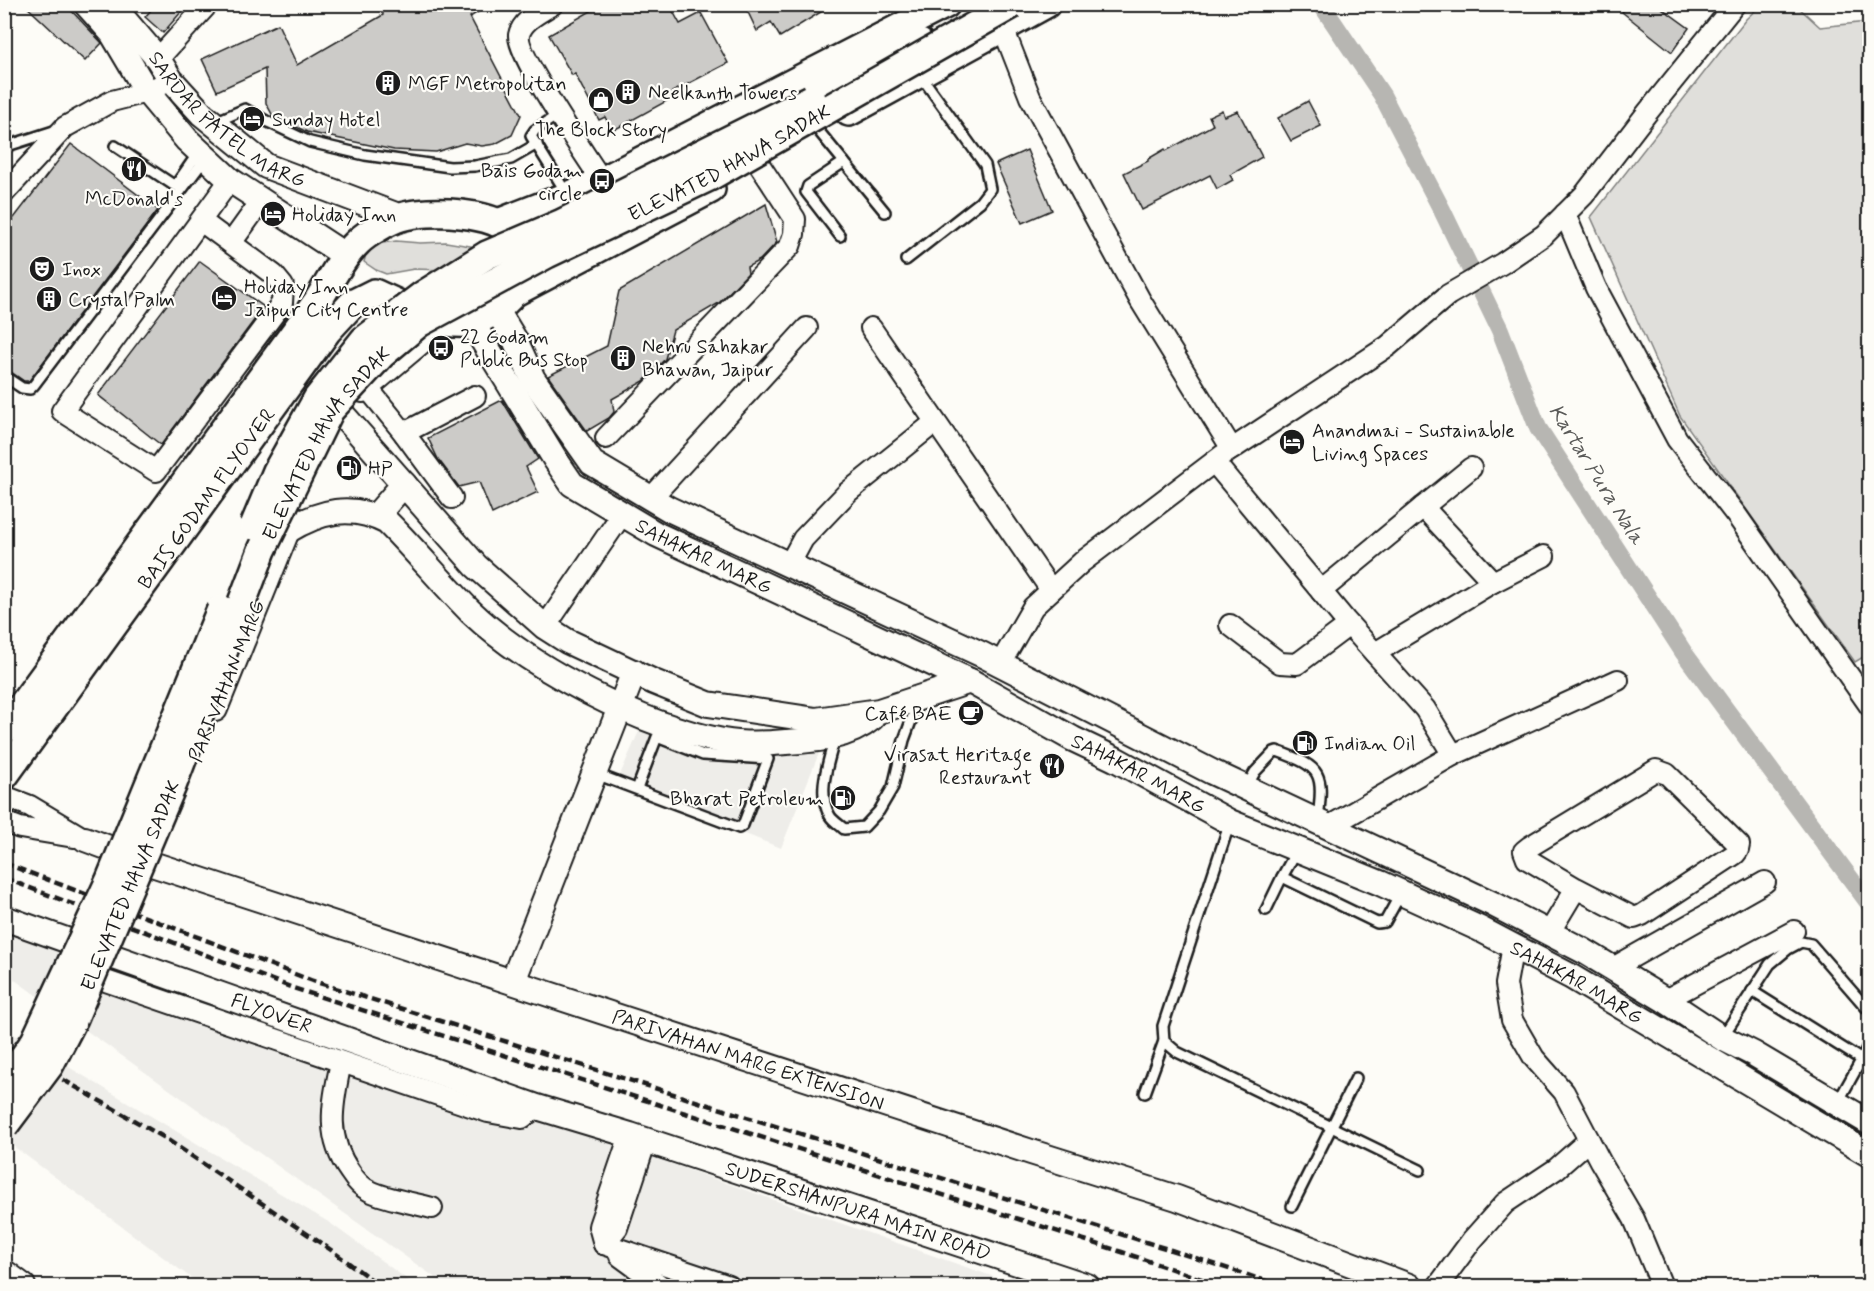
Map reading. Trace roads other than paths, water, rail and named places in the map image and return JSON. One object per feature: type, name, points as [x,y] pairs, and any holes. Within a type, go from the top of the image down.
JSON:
[{"type":"main road","points":[[498,223],[602,181],[946,4]]},
{"type":"main road","name":"ELEVATED HAWA SADAK","points":[[4,1085],[35,1041],[109,882],[277,471],[316,399],[364,340],[423,296],[487,255],[560,224],[822,93],[991,4]]},
{"type":"main road","points":[[506,300],[525,275],[525,259],[516,236],[498,223],[469,215],[436,213],[401,217],[359,241],[346,256],[374,293],[444,322],[472,322],[506,300],[759,164],[817,129],[919,74],[1008,16],[1046,4]]},
{"type":"main road","name":"ELEVATED HAWA SADAK","points":[[4,1126],[49,1066],[74,1018],[172,786],[262,550],[330,410],[381,355],[419,323],[547,254],[709,177],[1008,16]]},
{"type":"main road","name":"BAIS GODAM FLYOVER","points":[[4,730],[317,302],[346,256]]},
{"type":"main road","name":"BAIS GODAM FLYOVER","points":[[4,776],[327,331],[352,304],[374,293]]},
{"type":"street","name":"SARDAR PATEL MARG","points":[[86,4],[112,33],[147,92],[203,154],[230,180],[346,256]]},
{"type":"street","name":"SARDAR PATEL MARG","points":[[111,4],[158,59],[171,80],[202,114],[266,166],[401,217]]},
{"type":"street","points":[[158,59],[208,4]]},
{"type":"street","points":[[553,4],[532,16],[519,35],[520,43],[530,66],[602,181]]},
{"type":"street","points":[[1000,664],[1033,607],[1082,562],[1232,449],[1388,346],[1448,295],[1503,263],[1544,235],[1584,195],[1735,4]]},
{"type":"street","points":[[1008,16],[1030,98],[1140,300],[1232,449]]},
{"type":"street","points":[[4,193],[64,127],[112,101],[147,92],[171,80]]},
{"type":"street","points":[[606,438],[790,246],[795,219],[759,164]]},
{"type":"street","points":[[201,221],[279,280],[283,286],[282,303],[156,471],[62,411],[230,180]]},
{"type":"street","points":[[231,243],[262,200]]},
{"type":"street","points":[[1566,214],[1596,288],[1677,439],[1737,516],[1869,706]]},
{"type":"street","name":"SAHAKAR MARG","points":[[506,300],[515,340],[533,379],[592,463],[669,509],[1000,664],[1246,788],[1493,904],[1613,968],[1722,1038],[1754,1054],[1869,1123]]},
{"type":"street","points":[[287,531],[302,486],[324,443],[343,414],[366,386],[444,322]]},
{"type":"street","name":"SAHAKAR MARG","points":[[472,322],[572,484],[622,514],[656,534],[970,681],[1073,739],[1115,759],[1230,822],[1401,893],[1513,946],[1570,976],[1869,1155]]},
{"type":"street","points":[[651,498],[807,328]]},
{"type":"street","points":[[871,328],[1051,591]]},
{"type":"street","points":[[366,386],[452,498]]},
{"type":"street","points":[[404,434],[475,396]]},
{"type":"street","points":[[343,414],[476,566],[545,627],[567,641],[708,704],[816,720],[879,711],[970,681]]},
{"type":"street","points":[[789,565],[802,539],[848,492],[934,423]]},
{"type":"street","points":[[1214,462],[1349,625],[1425,709],[1453,755]]},
{"type":"street","points":[[1321,591],[1471,468]]},
{"type":"street","points":[[376,516],[404,484]]},
{"type":"street","points":[[1423,507],[1493,582]]},
{"type":"street","points":[[287,531],[326,512],[350,511],[376,516],[387,522],[471,612],[501,637],[572,683],[674,729],[725,742],[755,744],[835,737],[866,723],[879,711]]},
{"type":"street","points":[[545,627],[622,514]]},
{"type":"street","name":"PARIVAHAN MARG","points":[[155,865],[175,807],[287,531]]},
{"type":"street","points":[[1374,653],[1493,582],[1544,556]]},
{"type":"street","points":[[1230,625],[1280,663],[1297,664],[1349,625]]},
{"type":"street","points":[[513,981],[634,672]]},
{"type":"street","points":[[1323,825],[1453,755],[1618,680]]},
{"type":"street","points":[[1656,770],[1667,774],[1739,845],[1735,854],[1634,918],[1576,888],[1527,859],[1524,852],[1656,770]]},
{"type":"street","points":[[4,796],[30,806],[85,839]]},
{"type":"street","points":[[4,822],[20,828],[85,839]]},
{"type":"street","name":"PARIVAHAN MARG EXTENSION","points":[[85,839],[155,865],[1177,1198],[1409,1287]]},
{"type":"street","points":[[1613,968],[1765,882]]},
{"type":"street","points":[[1549,933],[1576,888]]},
{"type":"street","name":"FLYOVER","points":[[4,918],[537,1107]]},
{"type":"street","points":[[1665,1000],[1794,932]]},
{"type":"street","points":[[1513,946],[1506,984],[1512,1020],[1534,1058],[1564,1092],[1635,1219],[1662,1287]]},
{"type":"street","points":[[91,976],[488,1112],[522,1118],[537,1107]]},
{"type":"street","points":[[341,1062],[332,1110],[334,1143],[342,1161],[356,1181],[370,1191],[432,1208]]},
{"type":"street","name":"SUDERSHANPURA MAIN ROAD","points":[[537,1107],[638,1138],[1087,1287]]},
{"type":"street","points":[[604,1244],[617,1228],[638,1138]]},
{"type":"street","points":[[1438,1287],[1472,1240],[1505,1203],[1556,1168],[1589,1140]]},
{"type":"street","points":[[604,1244],[662,1287]]},
{"type":"street","points":[[604,1244],[729,1287]]},
{"type":"street","points":[[4,1272],[23,1287]]},
{"type":"lane","points":[[906,260],[980,202],[990,189],[986,165],[919,74]]},
{"type":"lane","points":[[213,122],[245,109],[310,142],[365,155],[450,168],[511,159],[537,144]]},
{"type":"lane","points":[[559,114],[535,130],[531,136],[568,196]]},
{"type":"lane","points":[[4,147],[64,127]]},
{"type":"lane","points":[[817,129],[885,212]]},
{"type":"lane","points":[[115,146],[175,186],[203,154]]},
{"type":"lane","points":[[4,376],[22,388],[30,389],[34,385],[203,154]]},
{"type":"lane","points":[[840,236],[806,192],[808,186],[844,162]]},
{"type":"lane","points":[[835,737],[824,778],[825,801],[830,818],[844,829],[864,827],[879,811],[893,787],[904,740],[920,697]]},
{"type":"lane","points":[[594,773],[739,828],[743,825],[768,759],[703,755],[657,737],[637,789]]},
{"type":"lane","points":[[1246,788],[1255,772],[1274,752],[1277,751],[1305,763],[1315,770],[1321,781],[1323,825]]},
{"type":"lane","points":[[1145,1093],[1164,1041],[1163,1026],[1230,822]]},
{"type":"lane","points":[[1266,910],[1297,849]]},
{"type":"lane","points":[[1282,877],[1377,924],[1384,922],[1401,893]]},
{"type":"lane","points":[[1722,1038],[1770,964],[1788,949],[1801,942],[1811,944],[1869,1012]]},
{"type":"lane","points":[[1752,991],[1865,1062]]},
{"type":"lane","points":[[1837,1104],[1865,1062],[1869,1040]]},
{"type":"lane","points":[[1164,1041],[1177,1052],[1420,1170]]},
{"type":"lane","points":[[1292,1206],[1356,1078]]},
{"type":"waterway","name":"Kartar Pura Nala","points":[[1321,4],[1382,95],[1442,210],[1500,330],[1538,428],[1684,653],[1870,905]]},
{"type":"railway","points":[[4,863],[313,981],[1281,1286]]},
{"type":"railway","points":[[4,878],[293,988],[1122,1252],[1222,1286]]},
{"type":"railway","points":[[4,1046],[165,1138],[331,1250],[380,1286]]},
{"type":"place","name":"MGF Metropolitan","points":[[388,83]]},
{"type":"place","name":"Neelkanth Towers","points":[[628,92]]},
{"type":"place","name":"The Block Story","points":[[601,100]]},
{"type":"place","name":"Sunday Hotel","points":[[252,119]]},
{"type":"place","name":"McDonald's","points":[[134,169]]},
{"type":"place","name":"Bais Godam circle","points":[[602,181]]},
{"type":"place","name":"Holiday Inn","points":[[273,214]]},
{"type":"place","name":"Inox","points":[[42,269]]},
{"type":"place","name":"Holiday Inn Jaipur City Centre","points":[[224,298]]},
{"type":"place","name":"Crystal Palm","points":[[49,299]]},
{"type":"place","name":"22 Godam Public Bus Stop","points":[[441,348]]},
{"type":"place","name":"Nehru Sahakar Bhawan, Jaipur","points":[[623,358]]},
{"type":"place","name":"Anandmai - Sustainable Living Spaces","points":[[1292,442]]},
{"type":"place","name":"HP","points":[[349,468]]},
{"type":"place","name":"Café BAE","points":[[971,713]]},
{"type":"place","name":"Indian Oil","points":[[1305,743]]},
{"type":"place","name":"Virasat Heritage Restaurant","points":[[1052,766]]},
{"type":"place","name":"Bharat Petroleum","points":[[843,798]]}]
